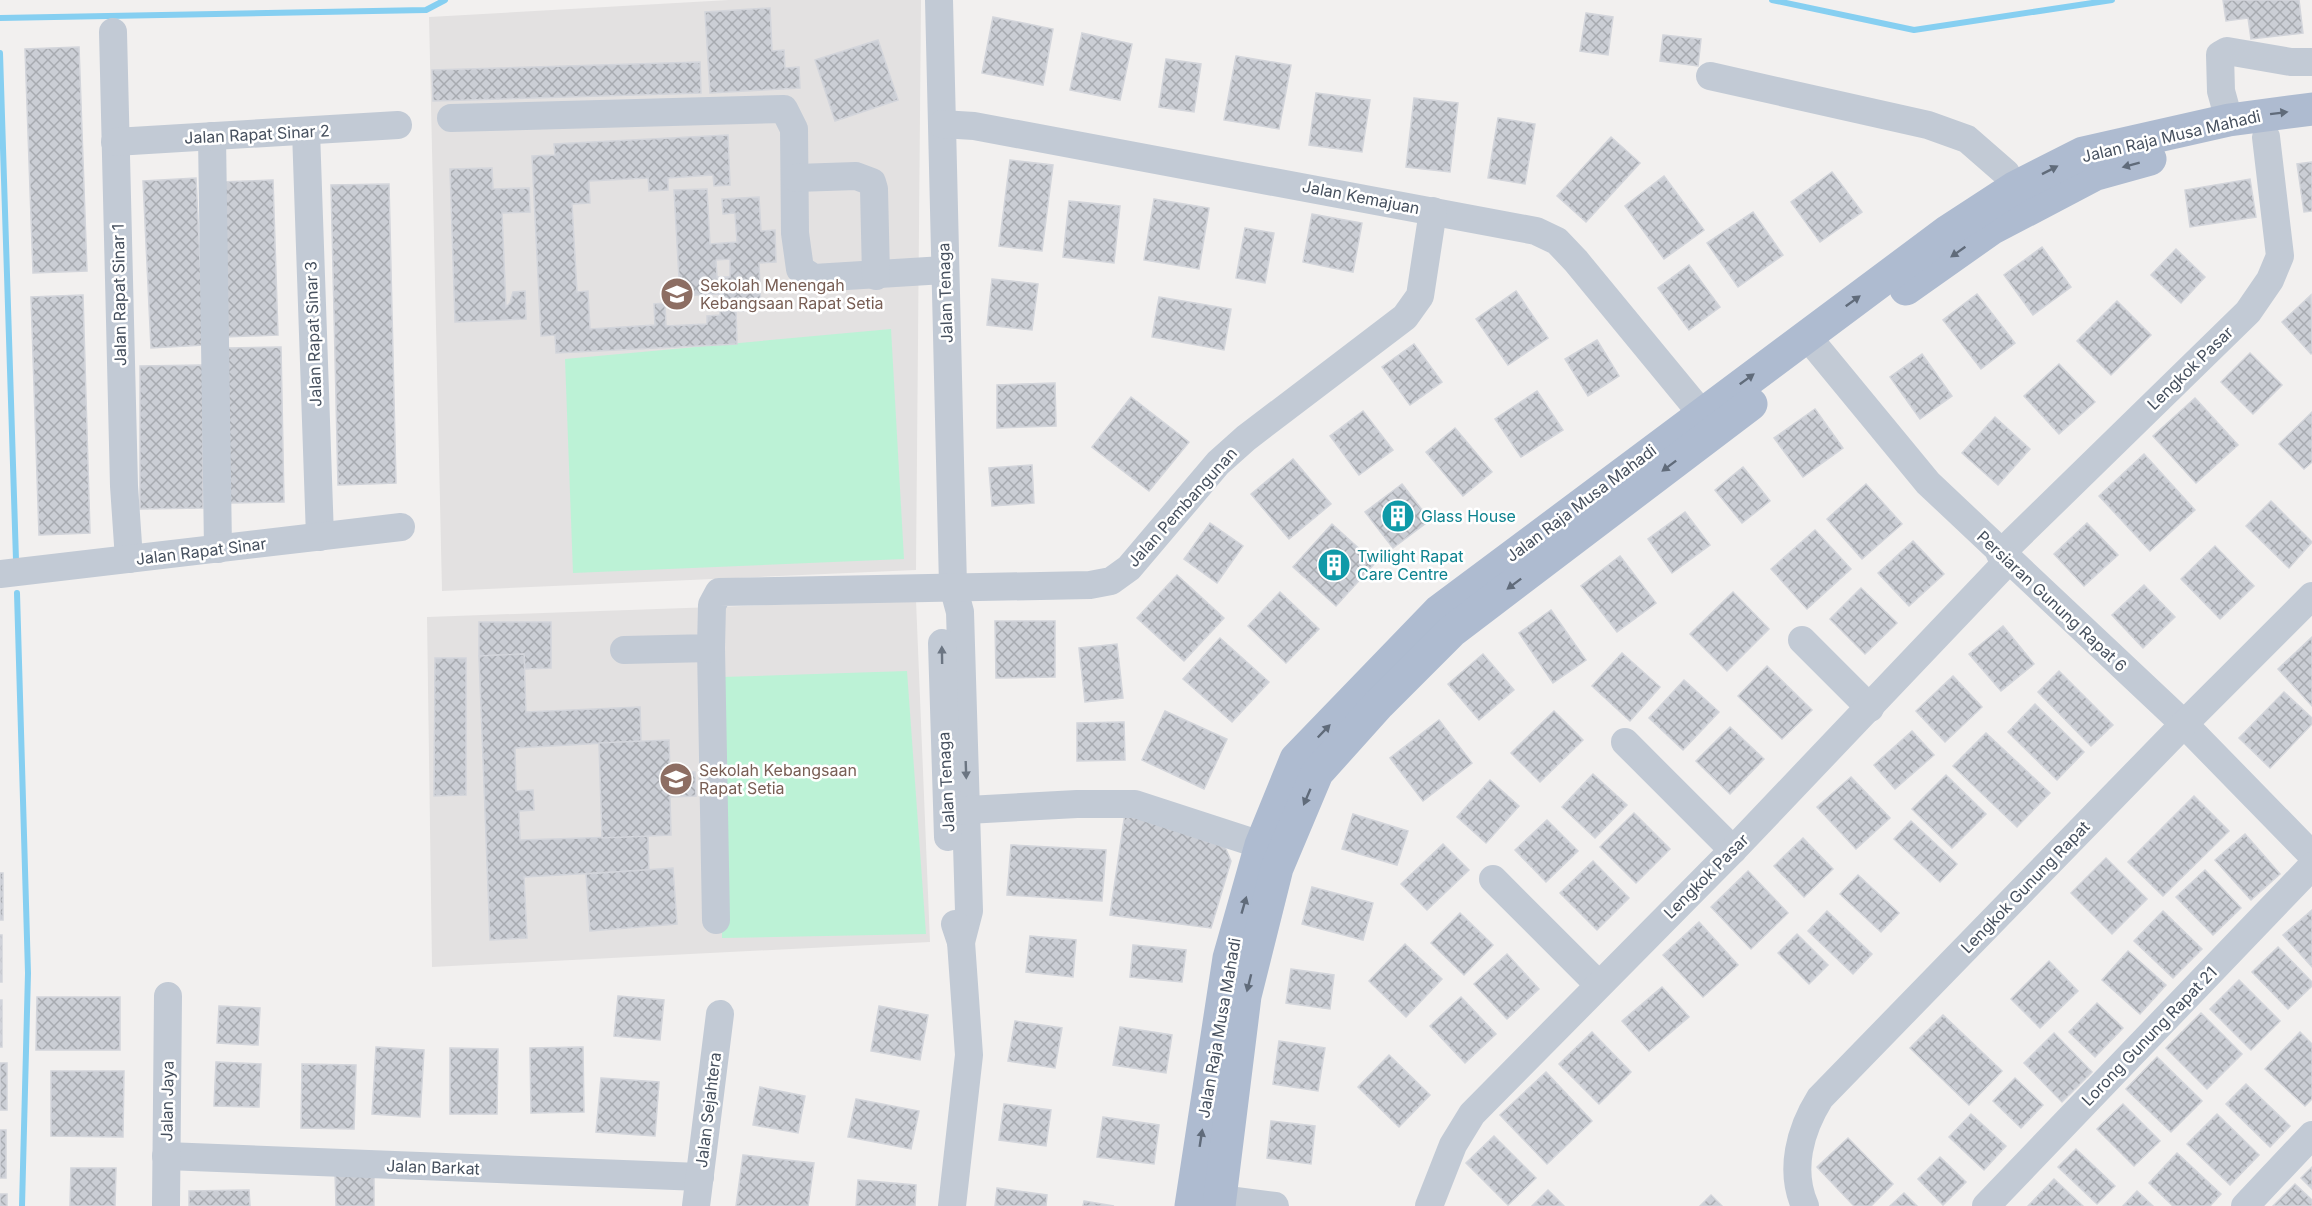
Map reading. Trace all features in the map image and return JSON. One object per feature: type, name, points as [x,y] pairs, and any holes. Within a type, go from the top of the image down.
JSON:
[{"type":"main road","name":"Jalan Raja Musa Mahadi","points":[[1205,1202],[1228,958],[1261,845],[1296,759],[1439,611],[1708,422],[1813,343],[1948,231],[2014,188],[2083,153],[2229,120],[2312,109]]},
{"type":"main road","name":"Jalan Raja Musa Mahadi","points":[[1813,343],[1991,229],[2096,174],[2205,144],[2312,131]]},
{"type":"main road","name":"Jalan Raja Musa Mahadi","points":[[1205,1202],[1245,996],[1277,868],[1317,773],[1379,704],[1452,631],[1708,422]]},
{"type":"street","name":"Jalan Tenaga","points":[[939,0],[953,586],[942,613],[952,688],[958,866],[950,911],[961,942],[969,1055],[952,1206]]},
{"type":"street","name":"Jalan Rapat Sinar 1","points":[[113,32],[124,486],[129,559]]},
{"type":"street","points":[[2229,120],[2221,91],[2220,55],[2227,51],[2291,62],[2312,62]]},
{"type":"street","points":[[1710,76],[1928,125],[1967,139],[2006,173],[2014,188]]},
{"type":"street","points":[[451,118],[784,109],[794,129],[795,233],[800,269],[814,278],[876,276],[944,270]]},
{"type":"street","name":"Jalan Kemajuan","points":[[942,124],[974,126],[1536,231],[1557,241],[1708,422]]},
{"type":"street","name":"Jalan Rapat Sinar 2","points":[[116,142],[398,126]]},
{"type":"street","name":"Jalan Rapat Sinar 3","points":[[306,131],[320,537]]},
{"type":"street","points":[[212,136],[218,549]]},
{"type":"street","name":"Lengkok Pasar","points":[[1428,1206],[1453,1145],[1472,1114],[1870,708],[2004,557],[2247,312],[2270,280],[2280,256],[2266,137]]},
{"type":"street","points":[[796,178],[856,176],[872,182],[876,276]]},
{"type":"street","name":"Jalan Pembangunan","points":[[711,648],[712,605],[719,592],[1090,585],[1111,581],[1129,567],[1218,463],[1246,438],[1405,317],[1420,296],[1433,211]]},
{"type":"street","name":"Persiaran Gunung Rapat 6","points":[[1813,343],[1928,483],[2184,724],[2312,855]]},
{"type":"street","name":"Jalan Rapat Sinar","points":[[0,574],[401,527]]},
{"type":"street","name":"Lengkok Gunung Rapat","points":[[1805,1206],[1798,1190],[1799,1151],[1806,1121],[1820,1098],[2184,724],[2312,596]]},
{"type":"street","points":[[1802,640],[1870,708]]},
{"type":"street","points":[[624,650],[711,648],[717,920]]},
{"type":"street","points":[[1625,742],[1733,850]]},
{"type":"street","points":[[957,811],[1077,804],[1135,804],[1261,845]]},
{"type":"street","name":"Lorong Gunung Rapat 21","points":[[1986,1206],[2312,866]]},
{"type":"street","points":[[1493,879],[1598,984]]},
{"type":"street","name":"Jalan Jaya","points":[[166,1206],[168,996]]},
{"type":"street","name":"Jalan Sejahtera","points":[[696,1206],[720,1014]]},
{"type":"street","points":[[2245,1206],[2312,1135]]},
{"type":"street","name":"Jalan Barkat","points":[[166,1156],[700,1177]]},
{"type":"street","points":[[1205,1202],[1275,1206]]},
{"type":"shaded area","name":"Sekolah Menengah Kebangsaan Rapat Setia","points":[[729,0],[921,0],[916,570],[442,591],[429,17]]},
{"type":"shaded area","name":"Sekolah Kebangsaan Rapat Setia","points":[[916,600],[930,942],[432,967],[427,617]]},
{"type":"green space","points":[[891,329],[904,559],[573,573],[565,359]]},
{"type":"green space","points":[[907,671],[926,934],[722,938],[722,677]]},
{"type":"building","points":[[2223,0],[2299,0],[2303,33],[2251,39],[2248,18],[2226,21]]},
{"type":"building","points":[[770,8],[772,51],[784,50],[785,68],[799,67],[800,88],[710,93],[705,12]]},
{"type":"building","points":[[1586,13],[1613,17],[1608,55],[1580,51]]},
{"type":"building","points":[[993,17],[1053,29],[1043,85],[982,73]]},
{"type":"building","points":[[1082,33],[1132,44],[1120,100],[1070,90]]},
{"type":"building","points":[[1663,35],[1701,39],[1698,66],[1660,61]]},
{"type":"building","points":[[878,40],[898,100],[835,121],[815,60]]},
{"type":"building","points":[[79,47],[87,271],[33,273],[25,49]]},
{"type":"building","points":[[1236,56],[1291,65],[1279,129],[1224,120]]},
{"type":"building","points":[[1166,59],[1201,64],[1194,112],[1159,107]]},
{"type":"building","points":[[700,62],[701,93],[433,101],[432,70]]},
{"type":"building","points":[[1316,93],[1370,100],[1362,152],[1309,145]]},
{"type":"building","points":[[1414,98],[1458,103],[1450,172],[1406,167]]},
{"type":"building","points":[[1498,118],[1535,124],[1525,184],[1488,178]]},
{"type":"building","points":[[728,135],[730,185],[714,186],[713,175],[668,178],[668,190],[649,191],[648,178],[589,181],[590,203],[572,204],[577,292],[588,291],[590,329],[655,325],[654,304],[665,303],[666,326],[707,324],[707,316],[720,315],[718,277],[730,277],[730,259],[716,260],[718,294],[680,296],[674,190],[707,189],[710,244],[737,242],[735,213],[723,214],[722,199],[759,197],[761,231],[775,230],[776,262],[759,263],[761,310],[736,311],[737,344],[556,353],[555,335],[541,336],[532,156],[555,155],[554,144]]},
{"type":"building","points":[[1611,137],[1640,163],[1586,222],[1557,196]]},
{"type":"building","points":[[1010,160],[1053,165],[1042,251],[999,246]]},
{"type":"building","points":[[2312,162],[2312,211],[2304,212],[2297,164]]},
{"type":"building","points":[[492,168],[493,189],[529,188],[530,212],[502,213],[506,307],[510,303],[513,292],[525,291],[526,319],[455,322],[450,169]]},
{"type":"building","points":[[1832,172],[1862,212],[1820,242],[1791,202]]},
{"type":"building","points":[[1664,176],[1704,230],[1664,259],[1625,206]]},
{"type":"building","points":[[196,178],[204,345],[151,348],[143,181]]},
{"type":"building","points":[[2250,179],[2256,217],[2190,227],[2185,190]]},
{"type":"building","points":[[273,180],[278,335],[224,337],[219,182]]},
{"type":"building","points":[[389,184],[396,483],[338,485],[331,185]]},
{"type":"building","points":[[1154,199],[1209,208],[1199,269],[1144,260]]},
{"type":"building","points":[[1069,201],[1120,206],[1114,263],[1063,257]]},
{"type":"building","points":[[1753,212],[1783,255],[1738,287],[1707,243]]},
{"type":"building","points":[[1312,214],[1362,223],[1353,272],[1303,262]]},
{"type":"building","points":[[1245,228],[1274,233],[1265,283],[1236,278]]},
{"type":"building","points":[[2042,247],[2071,287],[2033,315],[2004,275]]},
{"type":"building","points":[[2176,249],[2205,277],[2181,303],[2151,275]]},
{"type":"building","points":[[1689,265],[1720,307],[1689,330],[1658,288]]},
{"type":"building","points":[[992,279],[1038,284],[1032,330],[987,325]]},
{"type":"building","points":[[1516,291],[1548,338],[1508,365],[1476,319]]},
{"type":"building","points":[[1977,294],[2015,343],[1981,369],[1943,320]]},
{"type":"building","points":[[83,295],[90,533],[39,535],[31,297]]},
{"type":"building","points":[[2311,295],[2312,353],[2311,354],[2282,322]]},
{"type":"building","points":[[1159,297],[1231,309],[1224,350],[1152,337]]},
{"type":"building","points":[[2117,301],[2151,335],[2111,375],[2077,341]]},
{"type":"building","points":[[1597,340],[1619,376],[1588,396],[1565,359]]},
{"type":"building","points":[[1414,344],[1442,382],[1410,405],[1382,367]]},
{"type":"building","points":[[281,347],[284,502],[229,503],[227,348]]},
{"type":"building","points":[[2250,353],[2282,385],[2253,414],[2221,382]]},
{"type":"building","points":[[1922,354],[1952,396],[1920,419],[1890,377]]},
{"type":"building","points":[[2059,364],[2095,402],[2059,434],[2024,396]]},
{"type":"building","points":[[203,365],[203,508],[140,509],[140,366]]},
{"type":"building","points":[[1055,383],[1056,426],[997,428],[997,385]]},
{"type":"building","points":[[1537,391],[1563,430],[1521,457],[1495,419]]},
{"type":"building","points":[[1131,397],[1189,442],[1149,491],[1092,447]]},
{"type":"building","points":[[2195,398],[2238,445],[2196,483],[2153,436]]},
{"type":"building","points":[[1815,409],[1843,448],[1803,477],[1774,438]]},
{"type":"building","points":[[1363,411],[1393,450],[1359,475],[1330,436]]},
{"type":"building","points":[[2312,412],[2312,462],[2304,469],[2279,444]]},
{"type":"building","points":[[1995,417],[2030,449],[1998,485],[1962,453]]},
{"type":"building","points":[[1455,428],[1492,472],[1463,496],[1426,452]]},
{"type":"building","points":[[2144,454],[2195,510],[2150,551],[2099,496]]},
{"type":"building","points":[[1293,459],[1331,504],[1289,539],[1251,494]]},
{"type":"building","points":[[1032,465],[1034,503],[992,506],[989,468]]},
{"type":"building","points":[[1743,467],[1770,501],[1742,523],[1715,490]]},
{"type":"building","name":"Glass House","points":[[1402,484],[1430,520],[1393,548],[1365,512]]},
{"type":"building","points":[[1866,484],[1902,524],[1862,559],[1827,519]]},
{"type":"building","points":[[2271,501],[2312,542],[2289,568],[2246,526]]},
{"type":"building","points":[[1685,512],[1710,545],[1672,573],[1648,539]]},
{"type":"building","points":[[1210,523],[1243,546],[1217,583],[1184,559]]},
{"type":"building","points":[[2087,523],[2118,555],[2084,586],[2054,554]]},
{"type":"building","name":"Twilight Rapat Care Centre","points":[[1332,524],[1375,563],[1336,606],[1293,567]]},
{"type":"building","points":[[1815,530],[1851,569],[1807,609],[1771,569]]},
{"type":"building","points":[[1913,541],[1944,574],[1909,606],[1878,573]]},
{"type":"building","points":[[2215,546],[2254,586],[2220,619],[2181,579]]},
{"type":"building","points":[[1620,556],[1656,603],[1617,632],[1581,586]]},
{"type":"building","points":[[1177,575],[1224,618],[1184,661],[1137,618]]},
{"type":"building","points":[[2144,585],[2175,617],[2143,648],[2112,615]]},
{"type":"building","points":[[1861,588],[1897,623],[1865,654],[1830,619]]},
{"type":"building","points":[[1280,592],[1319,629],[1286,663],[1248,626]]},
{"type":"building","points":[[1733,592],[1769,629],[1727,671],[1690,634]]},
{"type":"building","points":[[1551,610],[1586,660],[1553,683],[1519,633]]},
{"type":"building","points":[[995,621],[1055,621],[1055,677],[996,678]]},
{"type":"building","points":[[479,622],[551,622],[551,668],[525,669],[524,654],[479,656]]},
{"type":"building","points":[[2003,626],[2034,664],[2001,691],[1969,654]]},
{"type":"building","points":[[2312,637],[2312,706],[2278,669]]},
{"type":"building","points":[[1220,638],[1269,682],[1232,722],[1183,679]]},
{"type":"building","points":[[1117,644],[1123,698],[1085,702],[1079,648]]},
{"type":"building","points":[[1622,653],[1660,687],[1630,721],[1592,686]]},
{"type":"building","points":[[524,654],[526,712],[640,707],[641,741],[515,748],[516,791],[533,790],[534,810],[519,811],[520,840],[648,836],[649,870],[524,877],[527,938],[490,940],[479,656]]},
{"type":"building","points":[[1483,654],[1514,690],[1479,720],[1448,684]]},
{"type":"building","points":[[435,658],[466,658],[466,795],[434,796]]},
{"type":"building","points":[[1767,666],[1812,710],[1782,739],[1738,696]]},
{"type":"building","points":[[2059,671],[2113,725],[2091,746],[2038,692]]},
{"type":"building","points":[[1953,676],[1982,707],[1945,742],[1916,711]]},
{"type":"building","points":[[1684,680],[1719,712],[1683,750],[1649,718]]},
{"type":"building","points":[[2284,692],[2312,718],[2312,724],[2270,768],[2239,738]]},
{"type":"building","points":[[2035,704],[2084,752],[2057,780],[2008,732]]},
{"type":"building","points":[[1165,711],[1227,739],[1204,789],[1142,760]]},
{"type":"building","points":[[1554,711],[1583,740],[1540,782],[1511,753]]},
{"type":"building","points":[[1439,720],[1472,763],[1423,801],[1390,758]]},
{"type":"building","points":[[1124,722],[1125,760],[1077,761],[1077,723]]},
{"type":"building","points":[[1730,727],[1764,759],[1730,794],[1696,761]]},
{"type":"building","points":[[1912,731],[1934,755],[1895,789],[1874,765]]},
{"type":"building","points":[[1986,733],[2050,793],[2017,827],[1953,766]]},
{"type":"building","points":[[669,740],[670,773],[695,772],[696,796],[670,797],[671,835],[602,838],[599,743]]},
{"type":"building","points":[[1593,774],[1627,805],[1595,838],[1562,807]]},
{"type":"building","points":[[1946,775],[1986,814],[1952,848],[1912,809]]},
{"type":"building","points":[[1851,777],[1890,818],[1856,849],[1817,807]]},
{"type":"building","points":[[1490,780],[1519,806],[1486,843],[1457,817]]},
{"type":"building","points":[[2194,796],[2229,831],[2163,896],[2128,862]]},
{"type":"building","points":[[1125,813],[1225,847],[1231,861],[1211,928],[1110,915]]},
{"type":"building","points":[[1634,813],[1670,849],[1636,883],[1600,847]]},
{"type":"building","points":[[1353,814],[1408,831],[1397,865],[1342,849]]},
{"type":"building","points":[[1547,820],[1578,851],[1546,882],[1515,850]]},
{"type":"building","points":[[1911,821],[1957,864],[1940,882],[1894,839]]},
{"type":"building","points":[[2245,834],[2280,874],[2251,900],[2215,860]]},
{"type":"building","points":[[1803,838],[1833,869],[1804,897],[1774,866]]},
{"type":"building","points":[[1443,844],[1469,870],[1427,910],[1401,884]]},
{"type":"building","points":[[1011,845],[1106,850],[1102,901],[1007,895]]},
{"type":"building","points":[[2106,858],[2147,899],[2112,934],[2071,893]]},
{"type":"building","points":[[1593,861],[1629,898],[1597,930],[1560,893]]},
{"type":"building","points":[[673,868],[677,924],[590,931],[586,874]]},
{"type":"building","points":[[2205,870],[2241,908],[2213,935],[2176,897]]},
{"type":"building","points":[[1748,871],[1788,913],[1751,949],[1711,907]]},
{"type":"building","points":[[0,873],[3,873],[3,920],[0,920]]},
{"type":"building","points":[[1858,875],[1899,913],[1881,932],[1840,894]]},
{"type":"building","points":[[1312,887],[1373,903],[1363,940],[1302,924]]},
{"type":"building","points":[[2312,910],[2312,967],[2283,935]]},
{"type":"building","points":[[1827,911],[1872,954],[1853,974],[1808,931]]},
{"type":"building","points":[[2163,911],[2202,949],[2173,978],[2134,941]]},
{"type":"building","points":[[1460,913],[1493,945],[1464,975],[1431,943]]},
{"type":"building","points":[[1699,922],[1738,965],[1703,997],[1663,955]]},
{"type":"building","points":[[1797,934],[1828,965],[1809,984],[1778,953]]},
{"type":"building","points":[[0,935],[2,935],[2,982],[0,982]]},
{"type":"building","points":[[1030,936],[1076,940],[1073,977],[1026,972]]},
{"type":"building","points":[[1405,944],[1442,979],[1406,1017],[1369,981]]},
{"type":"building","points":[[1133,945],[1186,950],[1182,982],[1130,977]]},
{"type":"building","points":[[2278,947],[2312,982],[2312,986],[2288,1009],[2252,972]]},
{"type":"building","points":[[2128,951],[2166,985],[2140,1014],[2102,980]]},
{"type":"building","points":[[1507,954],[1539,989],[1507,1019],[1474,984]]},
{"type":"building","points":[[2049,961],[2078,991],[2040,1028],[2011,999]]},
{"type":"building","points":[[1291,969],[1334,975],[1330,1009],[1286,1003]]},
{"type":"building","points":[[2239,980],[2280,1021],[2251,1050],[2210,1009]]},
{"type":"building","points":[[1662,987],[1689,1017],[1649,1051],[1622,1021]]},
{"type":"building","points":[[618,996],[664,1000],[660,1040],[614,1036]]},
{"type":"building","points":[[37,997],[120,997],[120,1050],[36,1050]]},
{"type":"building","points":[[1461,997],[1496,1034],[1465,1063],[1430,1026]]},
{"type":"building","points":[[0,1000],[2,1000],[2,1047],[0,1047]]},
{"type":"building","points":[[2097,1003],[2123,1028],[2095,1057],[2069,1032]]},
{"type":"building","points":[[219,1006],[260,1008],[258,1045],[217,1043]]},
{"type":"building","points":[[879,1006],[928,1015],[920,1060],[871,1051]]},
{"type":"building","points":[[2201,1013],[2242,1054],[2207,1089],[2166,1048]]},
{"type":"building","points":[[1943,1015],[2002,1071],[1969,1105],[1910,1048]]},
{"type":"building","points":[[1015,1021],[1062,1028],[1055,1068],[1008,1061]]},
{"type":"building","points":[[1120,1027],[1172,1035],[1166,1073],[1113,1065]]},
{"type":"building","points":[[1592,1032],[1631,1072],[1599,1104],[1559,1064]]},
{"type":"building","points":[[2300,1032],[2312,1044],[2312,1099],[2305,1106],[2265,1069]]},
{"type":"building","points":[[2054,1033],[2092,1072],[2062,1102],[2024,1063]]},
{"type":"building","points":[[1279,1041],[1325,1048],[1318,1091],[1273,1084]]},
{"type":"building","points":[[376,1047],[424,1050],[420,1117],[372,1114]]},
{"type":"building","points":[[583,1047],[584,1112],[531,1113],[530,1048]]},
{"type":"building","points":[[450,1048],[498,1049],[497,1114],[450,1114]]},
{"type":"building","points":[[1389,1055],[1430,1095],[1399,1127],[1358,1087]]},
{"type":"building","points":[[2157,1057],[2202,1101],[2171,1132],[2126,1089]]},
{"type":"building","points":[[216,1062],[261,1064],[259,1107],[214,1106]]},
{"type":"building","points":[[0,1063],[7,1063],[7,1110],[0,1110]]},
{"type":"building","points":[[302,1064],[356,1065],[354,1129],[301,1128]]},
{"type":"building","points":[[51,1071],[124,1071],[123,1137],[51,1136]]},
{"type":"building","points":[[1546,1072],[1592,1121],[1547,1164],[1500,1115]]},
{"type":"building","points":[[601,1078],[659,1082],[655,1136],[596,1132]]},
{"type":"building","points":[[2015,1078],[2043,1105],[2021,1128],[1993,1101]]},
{"type":"building","points":[[2246,1084],[2290,1126],[2270,1147],[2226,1104]]},
{"type":"building","points":[[760,1087],[805,1096],[798,1133],[753,1125]]},
{"type":"building","points":[[856,1099],[919,1111],[911,1149],[848,1137]]},
{"type":"building","points":[[1004,1104],[1051,1110],[1046,1146],[999,1140]]},
{"type":"building","points":[[2123,1104],[2160,1141],[2134,1166],[2097,1129]]},
{"type":"building","points":[[1971,1114],[2006,1146],[1984,1170],[1949,1137]]},
{"type":"building","points":[[2217,1114],[2259,1155],[2230,1185],[2187,1144]]},
{"type":"building","points":[[1103,1117],[1159,1125],[1154,1164],[1097,1157]]},
{"type":"building","points":[[1271,1121],[1315,1126],[1311,1164],[1267,1158]]},
{"type":"building","points":[[0,1130],[6,1130],[6,1178],[0,1178]]},
{"type":"building","points":[[1494,1136],[1536,1178],[1508,1205],[1466,1163]]},
{"type":"building","points":[[1848,1138],[1893,1184],[1871,1206],[1854,1206],[1817,1167]]},
{"type":"building","points":[[2076,1149],[2115,1186],[2097,1204],[2058,1167]]},
{"type":"building","points":[[2177,1153],[2221,1194],[2210,1206],[2173,1206],[2149,1183]]},
{"type":"building","points":[[743,1155],[814,1163],[808,1206],[736,1206]]},
{"type":"building","points":[[1940,1157],[1966,1182],[1943,1205],[1918,1179]]},
{"type":"building","points":[[2312,1167],[2312,1189],[2301,1178]]},
{"type":"building","points":[[71,1168],[116,1168],[115,1206],[70,1206]]},
{"type":"building","points":[[335,1171],[374,1171],[374,1206],[336,1206]]},
{"type":"building","points":[[2054,1179],[2083,1206],[2028,1206]]},
{"type":"building","points":[[858,1180],[916,1185],[915,1206],[856,1206]]},
{"type":"building","points":[[2295,1184],[2312,1200],[2312,1206],[2273,1206]]},
{"type":"building","points":[[997,1188],[1047,1195],[1046,1206],[995,1206]]},
{"type":"building","points":[[249,1190],[250,1206],[189,1206],[189,1191]]},
{"type":"building","points":[[1548,1190],[1564,1206],[1532,1206]]},
{"type":"building","points":[[2137,1191],[2153,1206],[2123,1206]]},
{"type":"building","points":[[1904,1193],[1917,1206],[1890,1206]]},
{"type":"building","points":[[0,1194],[7,1194],[7,1206],[0,1206]]},
{"type":"building","points":[[1711,1195],[1722,1206],[1700,1206]]},
{"type":"building","points":[[1084,1201],[1114,1206],[1083,1206]]},
{"type":"waterway","points":[[0,18],[426,10],[445,0]]},
{"type":"waterway","points":[[1772,0],[1914,30],[2112,0]]},
{"type":"waterway","points":[[0,53],[16,560]]},
{"type":"waterway","points":[[17,593],[28,973],[22,1206]]},
{"type":"place","name":"Sekolah Menengah Kebangsaan Rapat Setia","points":[[677,294]]},
{"type":"place","name":"Glass House","points":[[1398,516]]},
{"type":"place","name":"Twilight Rapat Care Centre","points":[[1334,565]]},
{"type":"place","name":"Sekolah Kebangsaan Rapat Setia","points":[[676,779]]}]
